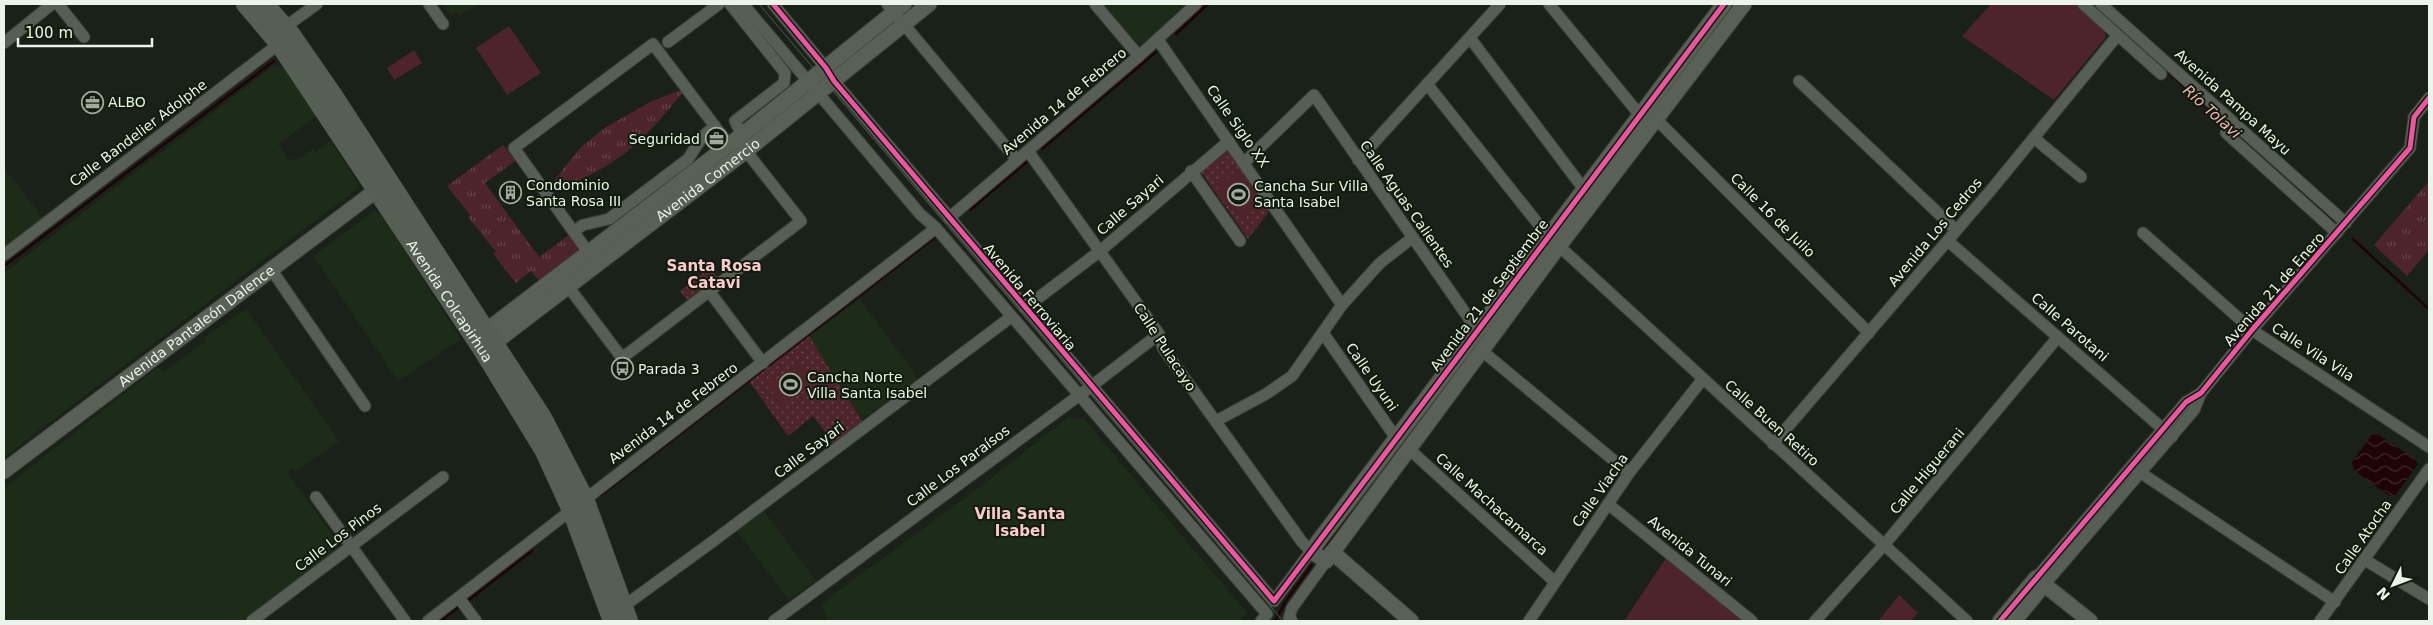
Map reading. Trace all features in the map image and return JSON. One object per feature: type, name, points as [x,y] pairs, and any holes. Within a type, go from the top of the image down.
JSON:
[{"type":"main road","name":"Avenida Colcapirhua","points":[[245,4],[285,35]]},
{"type":"main road","name":"Avenida Colcapirhua","points":[[265,4],[382,186],[485,341],[543,418],[585,499],[627,613]]},
{"type":"main road","name":"Avenida Colcapirhua","points":[[485,341],[544,451],[571,510],[612,621]]},
{"type":"street","points":[[4,42],[52,4]]},
{"type":"street","points":[[58,4],[84,37]]},
{"type":"street","name":"Calle Bandelier Adolphe","points":[[4,255],[285,35],[317,4]]},
{"type":"street","points":[[429,4],[444,24]]},
{"type":"street","points":[[668,42],[719,4]]},
{"type":"street","points":[[730,4],[785,73],[784,83],[735,121],[736,139]]},
{"type":"street","name":"Avenida Ferroviaria","points":[[743,4],[920,214],[936,228],[1079,395],[1264,617]]},
{"type":"street","name":"Avenida Ferroviaria","points":[[773,4],[949,218],[1274,601]]},
{"type":"street","name":"Avenida Comercio","points":[[485,341],[559,275],[736,139],[814,87],[904,24],[929,4]]},
{"type":"street","points":[[1095,4],[1139,56]]},
{"type":"street","name":"Avenida 14 de Febrero","points":[[949,218],[1158,40],[1196,4]]},
{"type":"street","points":[[1358,160],[1500,4]]},
{"type":"street","points":[[1549,4],[1639,114]]},
{"type":"street","name":"Avenida 21 de Septiembre","points":[[1291,619],[1292,608],[1481,350],[1553,240],[1583,188],[1724,4]]},
{"type":"street","name":"Avenida 21 de Septiembre","points":[[1274,601],[1477,330],[1656,119],[1744,4]]},
{"type":"street","name":"Avenida Pampa Mayu","points":[[2083,4],[2161,74]]},
{"type":"street","name":"Avenida Pampa Mayu","points":[[2101,4],[2346,223]]},
{"type":"street","points":[[895,6],[904,24],[1017,160]]},
{"type":"street","name":"Avenida Comercio","points":[[830,75],[895,6]]},
{"type":"street","name":"Avenida Los Cedros","points":[[1773,444],[1948,241],[2117,36]]},
{"type":"street","points":[[1470,38],[1583,188]]},
{"type":"street","name":"Calle Siglo XX","points":[[1158,40],[1245,162],[1342,305]]},
{"type":"street","points":[[559,275],[622,358],[800,222],[736,139],[715,126],[653,44],[514,148],[588,252]]},
{"type":"street","points":[[1799,81],[1956,230]]},
{"type":"street","name":"Calle Buen Retiro","points":[[1427,84],[1553,240],[1702,380],[1967,621]]},
{"type":"street","name":"Avenida Comercio","points":[[485,341],[568,288],[746,152],[814,87]]},
{"type":"street","name":"Calle Aguas Calientes","points":[[1245,162],[1314,95],[1477,330]]},
{"type":"street","name":"Avenida 21 de Enero","points":[[2000,621],[2040,582],[2168,433],[2194,410],[2201,393],[2252,330],[2410,148],[2414,117],[2429,98]]},
{"type":"street","name":"Calle 16 de Julio","points":[[1656,119],[1869,333]]},
{"type":"street","points":[[574,231],[583,225],[610,219],[688,159],[703,136],[715,126]]},
{"type":"street","name":"Avenida Pampa Mayu","points":[[2226,134],[2337,234]]},
{"type":"street","points":[[2034,138],[2081,177]]},
{"type":"street","name":"Calle Sayari","points":[[1025,308],[1100,251],[1191,171],[1229,141]]},
{"type":"street","name":"Calle Pulacayo","points":[[1028,151],[1159,334],[1163,348],[1302,542],[1311,551],[1329,556],[1411,621]]},
{"type":"street","points":[[1191,171],[1240,241]]},
{"type":"street","name":"Avenida Pantaleón Dalence","points":[[4,471],[382,186]]},
{"type":"street","name":"Avenida 14 de Febrero","points":[[428,621],[936,228]]},
{"type":"street","name":"Calle Vila Vila","points":[[2143,233],[2252,330],[2429,447]]},
{"type":"street","points":[[1216,422],[1266,394],[1292,376],[1342,305],[1380,263],[1412,238]]},
{"type":"street","name":"Calle Parotani","points":[[1948,241],[2168,433]]},
{"type":"street","points":[[271,269],[365,406]]},
{"type":"street","points":[[709,291],[763,363]]},
{"type":"street","name":"Calle Sayari","points":[[627,613],[712,542],[1011,317]]},
{"type":"street","name":"Calle Uyuni","points":[[1323,333],[1396,438]]},
{"type":"street","name":"Calle Los Paraísos","points":[[774,621],[1159,334]]},
{"type":"street","name":"Calle Higuerani","points":[[1815,621],[1884,546],[2058,337]]},
{"type":"street","points":[[1481,350],[1629,473]]},
{"type":"street","name":"Calle Viacha","points":[[1529,621],[1629,473],[1702,380]]},
{"type":"street","name":"Calle Machacamarca","points":[[1409,449],[1555,582]]},
{"type":"street","name":"Calle Atocha","points":[[2320,621],[2429,469]]},
{"type":"street","points":[[2136,470],[2335,602]]},
{"type":"street","name":"Calle Los Pinos","points":[[252,621],[442,477]]},
{"type":"street","points":[[316,497],[405,621]]},
{"type":"street","name":"Avenida Tunari","points":[[1608,504],[1752,621]]},
{"type":"street","points":[[2365,560],[2429,599]]},
{"type":"street","points":[[2040,582],[2090,621]]},
{"type":"street","name":"Avenida 21 de Enero","points":[[2014,621],[2040,582]]},
{"type":"street","points":[[459,598],[476,621]]},
{"type":"shaded area","points":[[442,4],[479,4],[459,16],[456,12],[451,15]]},
{"type":"shaded area","points":[[1103,4],[1186,4],[1141,45],[1137,43]]},
{"type":"shaded area","points":[[280,66],[285,68],[316,116],[278,144],[290,161],[295,158],[297,160],[313,149],[315,152],[331,141],[357,182],[358,188],[4,457],[4,273],[272,67]]},
{"type":"shaded area","points":[[4,168],[43,218],[4,248]]},
{"type":"shaded area","points":[[374,211],[381,215],[461,339],[398,381],[314,256]]},
{"type":"shaded area","points":[[860,299],[919,380],[862,419],[809,336]]},
{"type":"shaded area","points":[[246,309],[339,441],[295,472],[292,469],[287,472],[341,547],[242,621],[4,621],[4,488],[158,367],[163,372],[206,341],[204,338]]},
{"type":"shaded area","points":[[1068,417],[1084,419],[1247,613],[1242,618],[1243,621],[828,621],[822,606],[827,599],[984,484]]},
{"type":"shaded area","points":[[763,510],[816,581],[789,600],[736,530]]},
{"type":"green space","points":[[1991,4],[2078,4],[2102,25],[2106,37],[2054,100],[1962,36]]},
{"type":"green space","points":[[509,26],[541,73],[507,95],[476,48]]},
{"type":"green space","points":[[414,50],[422,63],[394,80],[387,68]]},
{"type":"green space","points":[[681,90],[683,92],[668,111],[625,153],[593,173],[551,192],[548,188],[581,147],[606,127],[652,101]]},
{"type":"green space","points":[[503,145],[515,161],[485,183],[539,257],[569,235],[577,247],[578,255],[541,283],[531,271],[516,283],[493,254],[496,252],[468,217],[470,215],[447,186]]},
{"type":"green space","points":[[1229,150],[1271,209],[1248,239],[1201,172]]},
{"type":"green space","name":"Cancha Sur Villa Santa Isabel","points":[[1237,170],[1261,203],[1240,218],[1216,186]]},
{"type":"green space","points":[[2429,181],[2429,250],[2407,276],[2374,245]]},
{"type":"green space","points":[[710,267],[719,279],[689,302],[680,291]]},
{"type":"green space","points":[[809,336],[863,422],[834,444],[813,416],[788,436],[749,381]]},
{"type":"green space","name":"Cancha Norte Villa Santa Isabel","points":[[799,362],[815,383],[783,407],[768,386]]},
{"type":"green space","points":[[1666,558],[1742,621],[1624,621]]},
{"type":"green space","points":[[1899,595],[1918,613],[1911,621],[1878,621]]},
{"type":"water","points":[[2373,433],[2415,459],[2418,464],[2395,496],[2389,496],[2354,470],[2352,462]]},
{"type":"waterway","points":[[1176,34],[1208,4]]},
{"type":"waterway","name":"Río Tolavi","points":[[1729,9],[1733,4]]},
{"type":"waterway","name":"Río Tolavi","points":[[2092,4],[2333,220]]},
{"type":"waterway","points":[[1042,149],[1156,52]]},
{"type":"waterway","points":[[4,266],[274,61]]},
{"type":"waterway","points":[[970,210],[1029,160]]},
{"type":"waterway","points":[[601,495],[938,235]]},
{"type":"waterway","name":"Río Tolavi","points":[[2353,239],[2429,309]]},
{"type":"waterway","name":"Río Tolavi","points":[[1324,548],[1351,511]]},
{"type":"waterway","points":[[466,602],[532,551]]},
{"type":"waterway","name":"Río Tolavi","points":[[1275,621],[1287,599],[1312,565]]},
{"type":"waterway","points":[[441,621],[461,605]]},
{"type":"tram line","points":[[759,4],[1283,621]]},
{"type":"cycle path","points":[[773,4],[826,68],[834,81],[1274,601],[1724,4]]},
{"type":"cycle path","points":[[2000,621],[2186,402],[2201,393],[2252,330],[2410,148],[2414,117],[2429,98]]},
{"type":"place","name":"ALBO","points":[[92,102]]},
{"type":"place","name":"Seguridad","points":[[716,139]]},
{"type":"place","name":"Condominio Santa Rosa III","points":[[510,193]]},
{"type":"place","name":"Cancha Sur Villa Santa Isabel","points":[[1238,194]]},
{"type":"place","name":"Parada 3","points":[[622,369]]},
{"type":"place","name":"Cancha Norte Villa Santa Isabel","points":[[791,385]]},
{"type":"district","name":"Santa Rosa Catavi","points":[[714,274]]},
{"type":"district","name":"Villa Santa Isabel","points":[[1020,522]]}]
